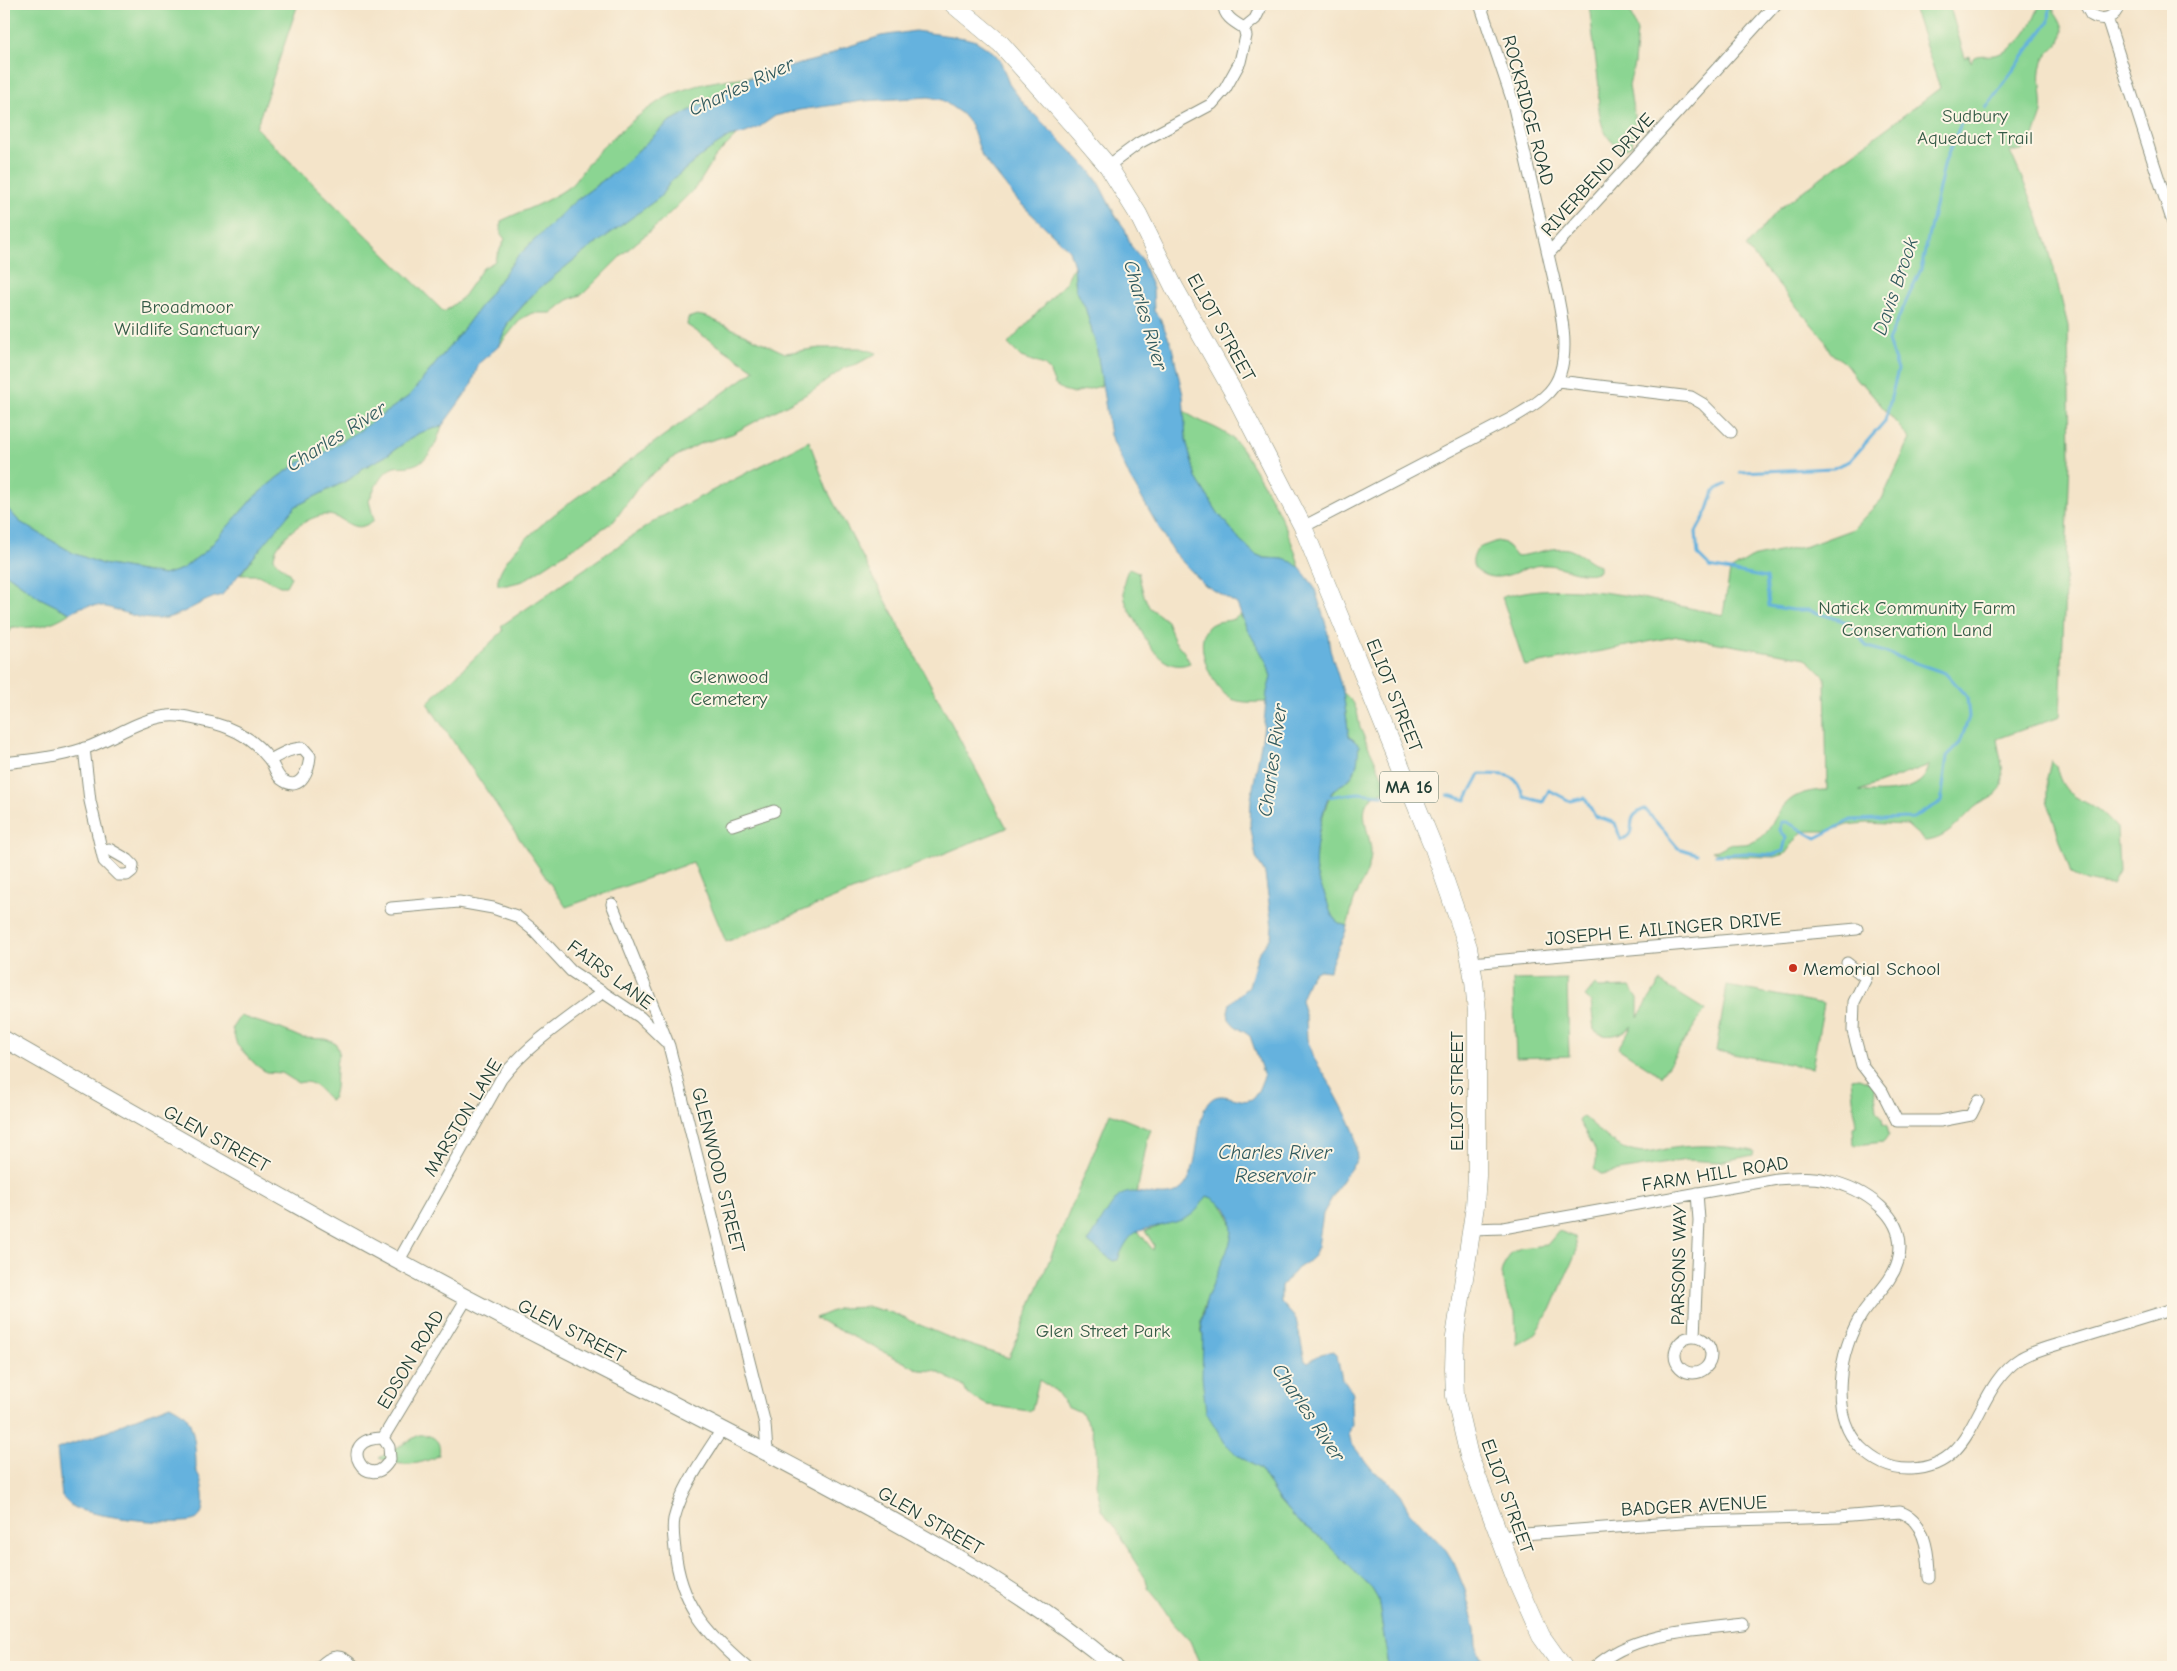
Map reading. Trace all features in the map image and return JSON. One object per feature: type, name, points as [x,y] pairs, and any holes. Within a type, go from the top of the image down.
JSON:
[{"type":"main road","name":"ELIOT STREET","points":[[953,4],[1001,44],[1108,166],[1138,214],[1174,287],[1235,395],[1303,527],[1433,846],[1460,920],[1471,963],[1476,995],[1478,1176],[1456,1337],[1454,1390],[1467,1448],[1500,1539],[1541,1636],[1563,1667]]},
{"type":"street","points":[[1108,166],[1140,143],[1212,104],[1225,89],[1240,62],[1246,36],[1244,28],[1227,15],[1223,8],[1224,4]]},
{"type":"street","points":[[1244,28],[1255,19],[1260,9],[1259,4]]},
{"type":"street","name":"ROCKRIDGE ROAD","points":[[1480,4],[1512,99],[1548,254]]},
{"type":"street","points":[[2085,4],[2091,15],[2101,19],[2107,18],[2115,12],[2119,4]]},
{"type":"street","name":"RIVERBEND DRIVE","points":[[1303,527],[1514,417],[1537,403],[1550,392],[1558,381],[1562,370],[1564,353],[1562,322],[1548,254],[1770,6]]},
{"type":"street","points":[[2107,18],[2169,193],[2173,223]]},
{"type":"street","points":[[1558,381],[1691,397],[1703,404],[1731,432]]},
{"type":"street","points":[[4,763],[43,759],[84,748],[131,726],[168,716],[181,716],[225,726],[243,735],[270,760]]},
{"type":"street","points":[[84,748],[90,801],[102,851]]},
{"type":"street","points":[[732,825],[774,811]]},
{"type":"street","name":"FAIRS LANE","points":[[391,908],[459,902],[493,908],[516,916],[532,929],[571,971],[640,1017],[669,1046]]},
{"type":"street","name":"GLENWOOD STREET","points":[[612,904],[669,1046],[765,1424],[767,1452]]},
{"type":"street","name":"JOSEPH E. AILINGER DRIVE","points":[[1471,963],[1857,929]]},
{"type":"street","points":[[1847,963],[1866,978],[1854,1002],[1853,1031],[1862,1065],[1882,1091],[1897,1121],[1940,1121],[1970,1115],[1978,1101]]},
{"type":"street","name":"MARSTON LANE","points":[[398,1262],[501,1079],[514,1062],[533,1044],[603,992]]},
{"type":"street","name":"GLEN STREET","points":[[4,1039],[398,1262],[722,1428],[973,1566],[1024,1599],[1094,1649],[1115,1667]]},
{"type":"street","name":"FARM HILL ROAD","points":[[1472,1229],[1503,1228],[1776,1179],[1825,1179],[1855,1190],[1869,1198],[1890,1216],[1898,1233],[1898,1261],[1891,1277],[1862,1315],[1854,1330],[1844,1358],[1841,1392],[1845,1421],[1859,1446],[1878,1460],[1898,1468],[1919,1469],[1930,1466],[1952,1455],[1966,1439],[1985,1398],[1998,1378],[2022,1358],[2043,1349],[2173,1310]]},
{"type":"street","name":"PARSONS WAY","points":[[1694,1337],[1699,1220],[1696,1193]]},
{"type":"street","name":"EDSON ROAD","points":[[383,1438],[467,1298]]},
{"type":"street","points":[[722,1428],[678,1506],[674,1521],[676,1563],[682,1586],[694,1613],[722,1646],[746,1667]]},
{"type":"street","name":"BADGER AVENUE","points":[[1500,1539],[1512,1535],[1696,1521],[1839,1517],[1891,1512],[1906,1514],[1918,1526],[1928,1560],[1929,1578]]},
{"type":"street","points":[[1595,1667],[1616,1652],[1644,1641],[1682,1633],[1744,1625]]},
{"type":"street","points":[[319,1667],[327,1660],[337,1656],[346,1658],[354,1667]]},
{"type":"green space","name":"Broadmoor Wildlife Sanctuary","points":[[4,4],[298,4],[256,128],[444,312],[462,298],[483,268],[494,262],[505,239],[501,234],[501,221],[569,187],[594,156],[612,138],[640,115],[667,97],[697,85],[752,77],[669,122],[617,170],[574,202],[517,257],[459,335],[409,396],[322,454],[302,461],[278,477],[254,497],[207,550],[182,569],[164,575],[102,564],[73,553],[20,522],[4,505]]},
{"type":"green space","points":[[1589,4],[1627,4],[1637,31],[1634,64],[1629,86],[1635,121],[1632,145],[1624,149],[1610,139],[1602,124]]},
{"type":"green space","name":"Natick Community Farm Conservation Land","points":[[1912,4],[1949,4],[1965,58],[1969,56],[1971,62],[1974,57],[1994,55],[2011,48],[2029,28],[2040,4],[2050,4],[2060,20],[2063,31],[2058,44],[2045,58],[2041,68],[2042,114],[2030,144],[2024,149],[2010,151],[2036,211],[2048,246],[2068,326],[2070,459],[2060,716],[1997,739],[2003,774],[2002,785],[1998,793],[1975,807],[1953,829],[1933,840],[1925,841],[1907,825],[1866,823],[1847,825],[1830,831],[1806,831],[1801,833],[1785,854],[1775,857],[1726,856],[1712,851],[1729,844],[1745,844],[1754,841],[1766,832],[1778,813],[1794,797],[1803,793],[1827,790],[1825,677],[1806,658],[1678,636],[1525,666],[1502,597],[1540,590],[1563,589],[1632,596],[1723,615],[1730,571],[1751,558],[1807,546],[1853,529],[1882,499],[1910,439],[1862,383],[1857,381],[1845,363],[1831,353],[1825,340],[1746,247],[1779,209],[1940,88]],"holes":[[[1929,765],[1926,775],[1911,787],[1901,790],[1890,792],[1859,791]]]},
{"type":"green space","points":[[736,136],[715,157],[698,185],[661,222],[625,252],[583,294],[568,300],[551,313],[532,313],[521,319],[498,347],[508,323],[536,291],[575,259],[660,197],[671,181],[706,152],[729,137]]},
{"type":"green space","points":[[1074,266],[1076,290],[1085,306],[1102,372],[1101,386],[1074,393],[1063,390],[1055,385],[1049,370],[1044,365],[1021,357],[1008,344],[1065,283]]},
{"type":"green space","points":[[697,315],[707,317],[785,353],[820,348],[860,348],[877,353],[857,364],[844,368],[814,390],[732,434],[699,444],[673,458],[642,482],[614,521],[523,581],[498,585],[500,573],[509,558],[539,527],[574,499],[755,370],[687,325],[688,318]]},
{"type":"green space","points":[[1184,411],[1227,435],[1242,449],[1280,516],[1300,568],[1283,559],[1264,558],[1255,554],[1240,540],[1218,513],[1196,478],[1186,440]]},
{"type":"green space","points":[[442,426],[434,446],[422,461],[409,466],[394,467],[385,473],[369,501],[374,520],[367,525],[360,527],[350,525],[335,516],[320,516],[302,523],[285,537],[275,553],[274,560],[291,577],[286,586],[280,586],[258,575],[240,575],[276,528],[296,506],[350,479],[363,468],[384,457],[419,433]]},
{"type":"green space","name":"Glenwood Cemetery","points":[[809,441],[827,490],[1007,828],[726,942],[693,862],[566,907],[427,703],[503,631],[501,626],[659,518]]},
{"type":"green space","points":[[1497,541],[1505,543],[1515,556],[1558,548],[1571,550],[1599,566],[1599,571],[1579,573],[1546,565],[1504,576],[1487,576],[1476,570],[1473,558],[1478,548]]},
{"type":"green space","points":[[1129,568],[1138,572],[1143,593],[1149,607],[1167,621],[1174,640],[1190,663],[1171,664],[1163,660],[1149,645],[1125,601],[1123,591],[1125,577]]},
{"type":"green space","points":[[4,572],[40,598],[70,613],[56,621],[43,625],[13,627],[4,640]]},
{"type":"green space","points":[[1240,615],[1267,663],[1271,677],[1266,702],[1246,702],[1231,699],[1227,696],[1215,683],[1203,653],[1202,643],[1208,627],[1217,622],[1234,619]]},
{"type":"green space","points":[[1343,692],[1353,702],[1357,711],[1360,728],[1383,778],[1385,791],[1372,798],[1366,804],[1364,816],[1371,848],[1370,861],[1367,873],[1354,901],[1347,926],[1338,922],[1332,916],[1316,873],[1315,864],[1319,833],[1327,803],[1333,792],[1351,778],[1355,771],[1354,740],[1349,736]]},
{"type":"green space","points":[[2051,760],[2056,765],[2062,783],[2070,793],[2100,811],[2117,828],[2119,872],[2112,885],[2091,882],[2071,874],[2047,800],[2047,779]]},
{"type":"green space","points":[[1567,979],[1569,1056],[1516,1058],[1513,980]]},
{"type":"green space","points":[[1660,982],[1705,1010],[1661,1076],[1618,1048],[1632,1026],[1623,1032],[1608,1036],[1594,1030],[1591,1002],[1585,997],[1595,985],[1599,988],[1630,987],[1638,998],[1638,1017]]},
{"type":"green space","points":[[1727,986],[1824,1004],[1812,1068],[1716,1051]]},
{"type":"green space","points":[[240,1016],[302,1038],[326,1039],[336,1044],[339,1052],[336,1064],[335,1089],[331,1101],[313,1084],[308,1082],[298,1083],[282,1073],[266,1072],[256,1065],[237,1045],[232,1028]]},
{"type":"green space","points":[[1859,1078],[1874,1084],[1877,1111],[1882,1117],[1883,1124],[1887,1126],[1889,1135],[1884,1142],[1854,1145],[1853,1127],[1856,1126],[1851,1079]]},
{"type":"green space","name":"Glen Street Park","points":[[1110,1113],[1151,1130],[1136,1197],[1133,1225],[1153,1250],[1154,1245],[1145,1231],[1179,1218],[1207,1196],[1217,1201],[1228,1214],[1232,1230],[1231,1240],[1207,1298],[1201,1320],[1225,1443],[1237,1455],[1260,1469],[1278,1499],[1296,1520],[1320,1537],[1372,1589],[1378,1599],[1389,1667],[1201,1667],[1190,1641],[1173,1623],[1148,1588],[1146,1579],[1132,1557],[1129,1548],[1102,1510],[1096,1484],[1097,1448],[1091,1428],[1082,1413],[1067,1406],[1056,1391],[1039,1380],[1032,1409],[1029,1411],[987,1405],[967,1394],[964,1387],[949,1378],[935,1371],[920,1370],[815,1318],[840,1308],[869,1307],[892,1313],[955,1340],[1009,1358]]},
{"type":"green space","points":[[1583,1116],[1621,1147],[1636,1152],[1646,1153],[1704,1146],[1754,1151],[1753,1155],[1719,1162],[1686,1160],[1601,1174],[1594,1169],[1596,1162],[1595,1150],[1579,1121]]},
{"type":"green space","points":[[1559,1231],[1575,1237],[1577,1250],[1551,1310],[1533,1336],[1516,1345],[1515,1311],[1508,1301],[1501,1274],[1503,1267],[1511,1253],[1520,1248],[1547,1245]]},
{"type":"green space","points":[[419,1435],[432,1437],[438,1442],[439,1455],[432,1459],[409,1464],[394,1463],[379,1458]]},
{"type":"water","name":"Charles River Reservoir","points":[[915,31],[965,38],[976,41],[993,52],[1000,60],[1009,84],[1024,104],[1088,168],[1125,229],[1131,246],[1141,258],[1153,289],[1154,311],[1160,319],[1171,343],[1183,395],[1186,440],[1196,478],[1218,513],[1240,540],[1255,554],[1264,558],[1283,559],[1292,562],[1300,568],[1314,586],[1343,692],[1349,736],[1359,745],[1353,775],[1332,792],[1324,808],[1315,865],[1318,879],[1331,912],[1338,922],[1347,926],[1330,971],[1319,970],[1313,973],[1301,1000],[1306,1018],[1307,1039],[1313,1057],[1329,1082],[1355,1134],[1357,1160],[1342,1180],[1323,1214],[1318,1246],[1314,1256],[1297,1268],[1281,1287],[1281,1302],[1296,1319],[1305,1361],[1308,1362],[1321,1354],[1333,1351],[1337,1356],[1342,1379],[1353,1393],[1351,1403],[1352,1424],[1349,1433],[1351,1443],[1374,1472],[1388,1481],[1400,1494],[1409,1511],[1446,1550],[1454,1563],[1465,1590],[1475,1630],[1476,1645],[1487,1667],[1389,1667],[1378,1599],[1372,1589],[1320,1537],[1296,1520],[1278,1499],[1260,1469],[1237,1455],[1225,1443],[1206,1412],[1202,1376],[1203,1335],[1201,1321],[1207,1298],[1230,1243],[1232,1232],[1231,1218],[1226,1208],[1207,1196],[1188,1217],[1135,1233],[1129,1238],[1118,1260],[1113,1261],[1088,1242],[1113,1203],[1121,1195],[1137,1192],[1170,1194],[1178,1191],[1185,1185],[1194,1164],[1200,1126],[1206,1105],[1217,1096],[1245,1101],[1250,1100],[1257,1092],[1264,1076],[1250,1036],[1234,1025],[1229,1019],[1228,1012],[1230,1003],[1249,986],[1258,954],[1271,937],[1272,926],[1265,874],[1256,857],[1250,824],[1251,799],[1263,733],[1267,692],[1271,677],[1267,663],[1246,627],[1237,604],[1205,585],[1173,552],[1130,478],[1110,435],[1096,345],[1085,307],[1076,290],[1074,266],[1069,250],[1017,200],[982,156],[971,125],[962,114],[942,100],[929,97],[863,101],[799,110],[775,116],[758,128],[729,137],[706,152],[671,181],[660,197],[575,259],[536,291],[508,322],[498,347],[479,363],[471,386],[442,426],[419,433],[384,457],[363,468],[350,479],[296,506],[222,595],[167,618],[146,618],[102,606],[91,605],[81,607],[70,613],[40,598],[4,572],[4,505],[20,522],[73,553],[102,564],[164,575],[182,569],[207,550],[254,497],[278,477],[302,461],[322,454],[409,396],[459,335],[517,257],[574,202],[617,170],[669,122],[752,77],[826,57],[840,49],[881,36]]},
{"type":"water","points":[[170,1405],[186,1416],[193,1434],[196,1469],[203,1494],[202,1511],[197,1519],[156,1522],[115,1517],[73,1507],[62,1497],[57,1449],[109,1431],[123,1423]]},
{"type":"waterway","name":"Davis Brook","points":[[1986,108],[2049,21],[2050,4]]},
{"type":"waterway","name":"Davis Brook","points":[[1740,472],[1833,468],[1850,461],[1885,421],[1898,370],[1888,341],[1921,269],[1945,161],[1963,119]]},
{"type":"waterway","name":"Davis Brook","points":[[1716,855],[1745,853],[1772,855],[1783,851],[1786,838],[1780,830],[1781,822],[1787,822],[1816,838],[1851,820],[1913,818],[1941,802],[1947,756],[1960,743],[1969,717],[1967,697],[1945,673],[1866,646],[1850,623],[1808,610],[1792,610],[1769,606],[1766,578],[1710,567],[1698,555],[1696,532],[1708,510],[1714,491],[1726,484]]},
{"type":"waterway","name":"Davis Brook","points":[[1448,795],[1466,800],[1480,774],[1508,776],[1517,782],[1524,797],[1543,802],[1549,790],[1570,801],[1585,798],[1595,816],[1615,823],[1621,840],[1630,833],[1634,817],[1645,809],[1678,848],[1697,854]]},
{"type":"waterway","name":"Davis Brook","points":[[1327,797],[1358,793],[1403,797]]},
{"type":"place","name":"Memorial School","points":[[1793,968]]},
{"type":"water label","name":"Charles River","points":[[741,86]]},
{"type":"water label","name":"Charles River","points":[[1146,315]]},
{"type":"water label","name":"Charles River","points":[[336,436]]},
{"type":"water label","name":"Charles River","points":[[1272,760]]},
{"type":"water label","name":"Charles River","points":[[1309,1412]]},
{"type":"park label","name":"Sudbury Aqueduct Trail","points":[[1975,126]]}]
